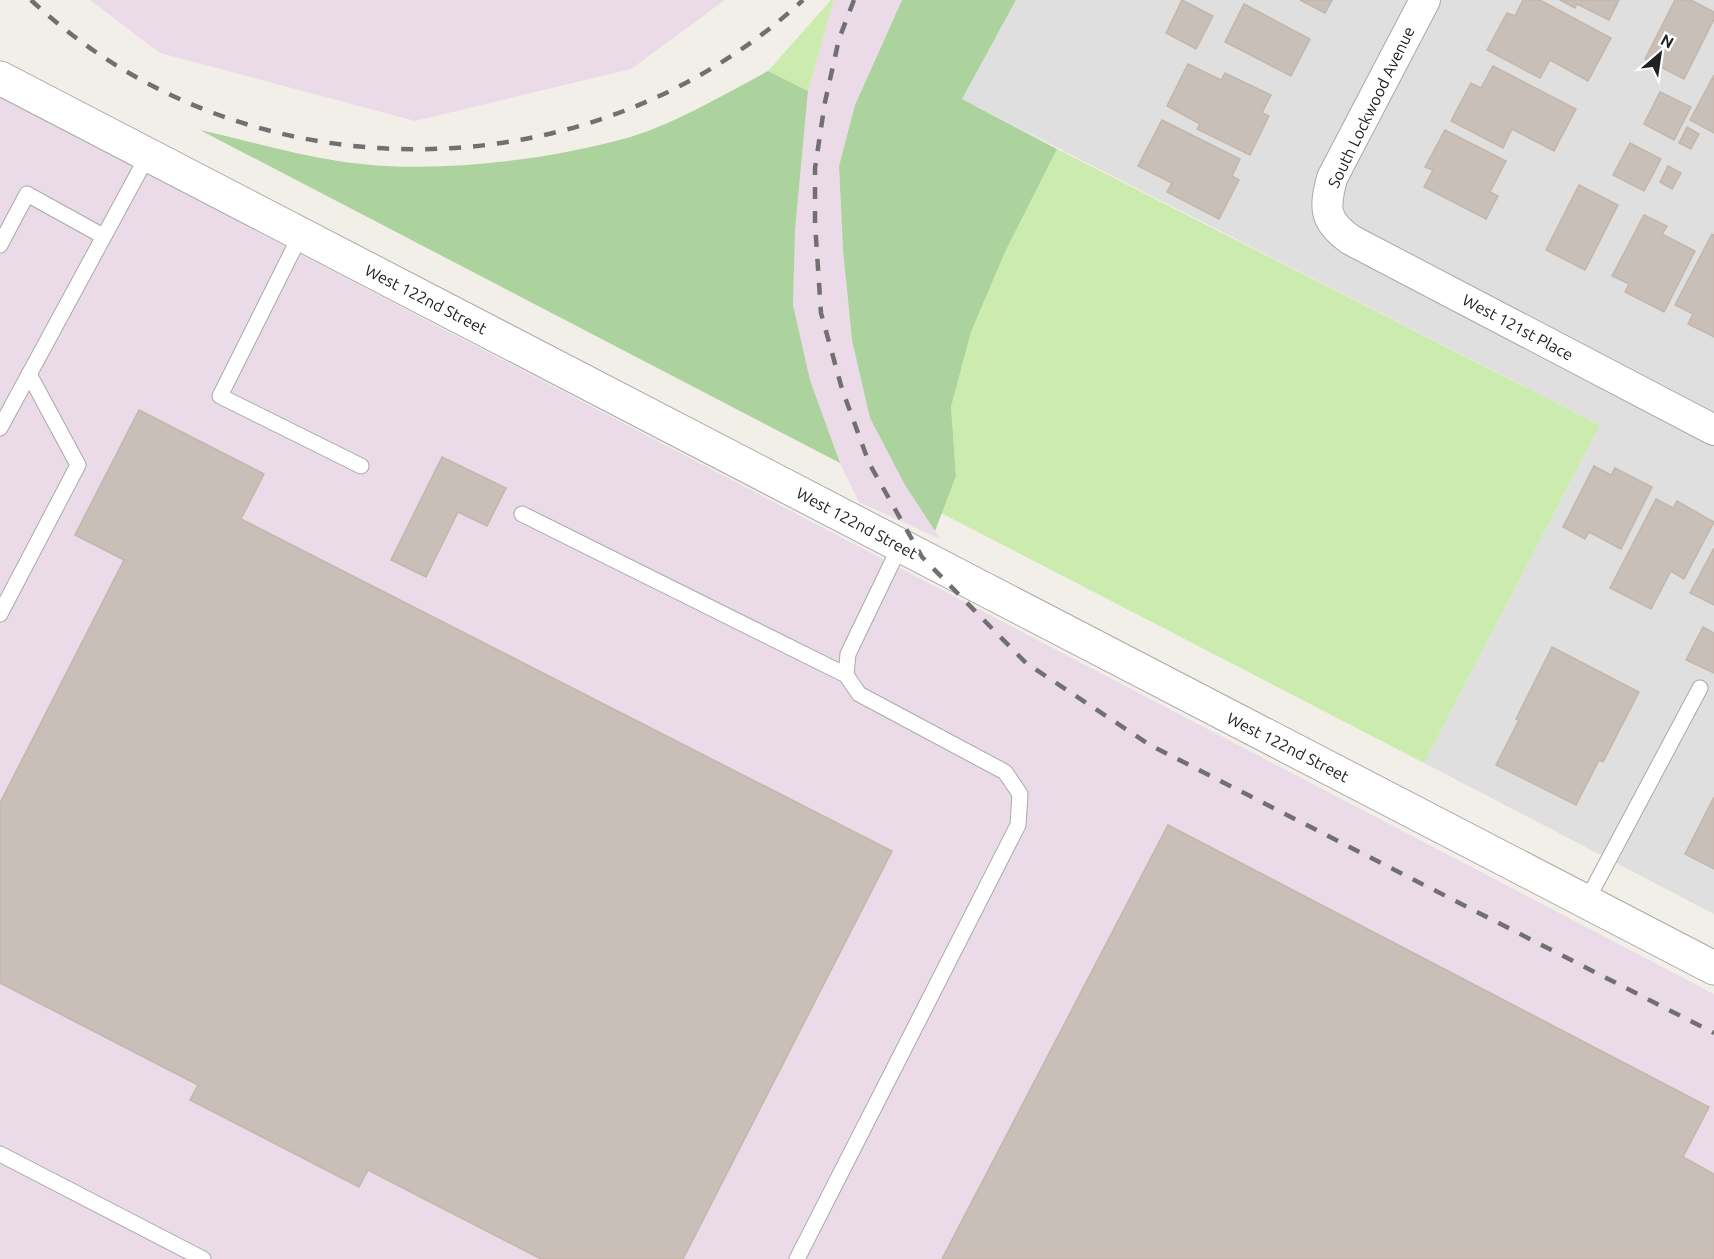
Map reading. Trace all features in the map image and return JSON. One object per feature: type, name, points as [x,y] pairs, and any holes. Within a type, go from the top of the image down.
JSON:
[{"type":"street","name":"South Lockwood Avenue","points":[[1328,217],[1326,200],[1332,178],[1425,0]]},
{"type":"street","name":"West 122nd Street","points":[[0,78],[1714,968]]},
{"type":"street","name":"West 121st Place","points":[[1328,217],[1338,231],[1352,240],[1714,430]]},
{"type":"lane","points":[[0,428],[148,156]]},
{"type":"lane","points":[[0,245],[27,194],[103,236]]},
{"type":"lane","points":[[301,234],[220,396],[361,466]]},
{"type":"lane","points":[[0,614],[78,465],[29,374]]},
{"type":"lane","points":[[522,514],[846,675],[859,694],[1005,772],[1020,794],[1018,825],[797,1259]]},
{"type":"lane","points":[[846,675],[848,654],[900,546]]},
{"type":"lane","points":[[1586,902],[1700,688]]},
{"type":"lane","points":[[0,1154],[203,1259]]},
{"type":"shaded area","points":[[90,0],[725,0],[631,69],[415,121],[160,53]]},
{"type":"shaded area","points":[[834,0],[902,0],[855,105],[839,166],[843,250],[852,340],[905,485],[940,539],[859,502],[840,463],[810,380],[793,305],[795,230],[808,91]]},
{"type":"shaded area","points":[[1016,0],[1714,0],[1714,914],[1424,763],[1600,425],[962,99]]},
{"type":"shaded area","points":[[0,97],[1714,994],[1714,1259],[0,1259]]},
{"type":"green space","points":[[831,0],[834,0],[808,91],[768,71]]},
{"type":"green space","points":[[902,0],[1016,0],[962,99],[1057,149],[1005,252],[971,332],[951,407],[956,476],[935,531],[905,485],[870,418],[852,340],[843,250],[839,166],[855,105]]},
{"type":"green space","points":[[768,71],[808,91],[795,230],[793,305],[810,380],[840,463],[200,130],[338,161],[407,167],[481,164],[555,154],[641,134],[697,109]]},
{"type":"green space","points":[[1057,149],[1600,425],[1424,763],[941,513],[956,476],[951,407],[971,332],[1005,252]]},
{"type":"building","points":[[1182,0],[1213,16],[1196,49],[1166,33]]},
{"type":"building","points":[[1300,0],[1332,0],[1325,13]]},
{"type":"building","points":[[1523,0],[1540,0],[1611,38],[1588,81],[1550,60],[1540,78],[1487,50],[1507,13],[1515,16]]},
{"type":"building","points":[[1560,0],[1619,0],[1609,20],[1577,4],[1575,8]]},
{"type":"building","points":[[1675,0],[1691,0],[1714,12],[1714,19],[1684,79],[1645,59]]},
{"type":"building","points":[[1244,4],[1310,39],[1291,76],[1225,42]]},
{"type":"building","points":[[1188,64],[1221,80],[1225,73],[1271,95],[1262,113],[1269,116],[1250,155],[1197,129],[1200,124],[1167,106]]},
{"type":"building","points":[[1493,66],[1576,109],[1554,151],[1512,129],[1503,148],[1451,121],[1471,83],[1481,88]]},
{"type":"building","points":[[1714,75],[1714,133],[1690,120]]},
{"type":"building","points":[[1660,92],[1691,107],[1674,140],[1644,124]]},
{"type":"building","points":[[1162,120],[1240,159],[1232,176],[1239,180],[1219,219],[1167,192],[1172,183],[1138,166]]},
{"type":"building","points":[[1687,127],[1699,134],[1691,149],[1679,143]]},
{"type":"building","points":[[1445,130],[1506,161],[1490,192],[1498,196],[1486,219],[1424,187],[1433,170],[1425,167]]},
{"type":"building","points":[[1630,143],[1661,159],[1644,191],[1613,175]]},
{"type":"building","points":[[1668,166],[1681,173],[1672,189],[1660,182]]},
{"type":"building","points":[[1579,185],[1618,205],[1585,270],[1546,250]]},
{"type":"building","points":[[1644,215],[1667,226],[1662,234],[1695,251],[1664,312],[1625,292],[1629,284],[1612,276]]},
{"type":"building","points":[[1712,234],[1714,235],[1714,337],[1688,324],[1693,314],[1675,305]]},
{"type":"building","points":[[139,410],[264,474],[241,519],[892,851],[683,1259],[541,1259],[368,1170],[359,1187],[190,1100],[198,1085],[0,983],[0,803],[124,560],[75,535]]},
{"type":"building","points":[[442,457],[506,488],[487,526],[458,512],[426,577],[391,560]]},
{"type":"building","points":[[1594,466],[1611,475],[1615,468],[1652,487],[1621,549],[1589,532],[1585,539],[1563,527]]},
{"type":"building","points":[[1656,499],[1673,508],[1677,501],[1714,522],[1684,579],[1671,571],[1651,609],[1610,588]]},
{"type":"building","points":[[1714,548],[1714,605],[1690,593]]},
{"type":"building","points":[[1703,627],[1714,633],[1714,673],[1686,660]]},
{"type":"building","points":[[1552,647],[1639,692],[1603,762],[1599,760],[1576,805],[1496,765]]},
{"type":"building","points":[[1714,797],[1714,869],[1685,854]]},
{"type":"building","points":[[1168,825],[1709,1107],[1683,1157],[1714,1174],[1714,1259],[942,1259]]},
{"type":"railway","points":[[31,0],[117,66],[211,112],[312,140],[417,149],[521,140],[622,112],[717,65],[803,0]]},
{"type":"railway","points":[[854,0],[839,39],[825,102],[815,168],[815,223],[821,313],[842,389],[869,463],[922,557],[1026,663],[1150,745],[1714,1033]]}]
